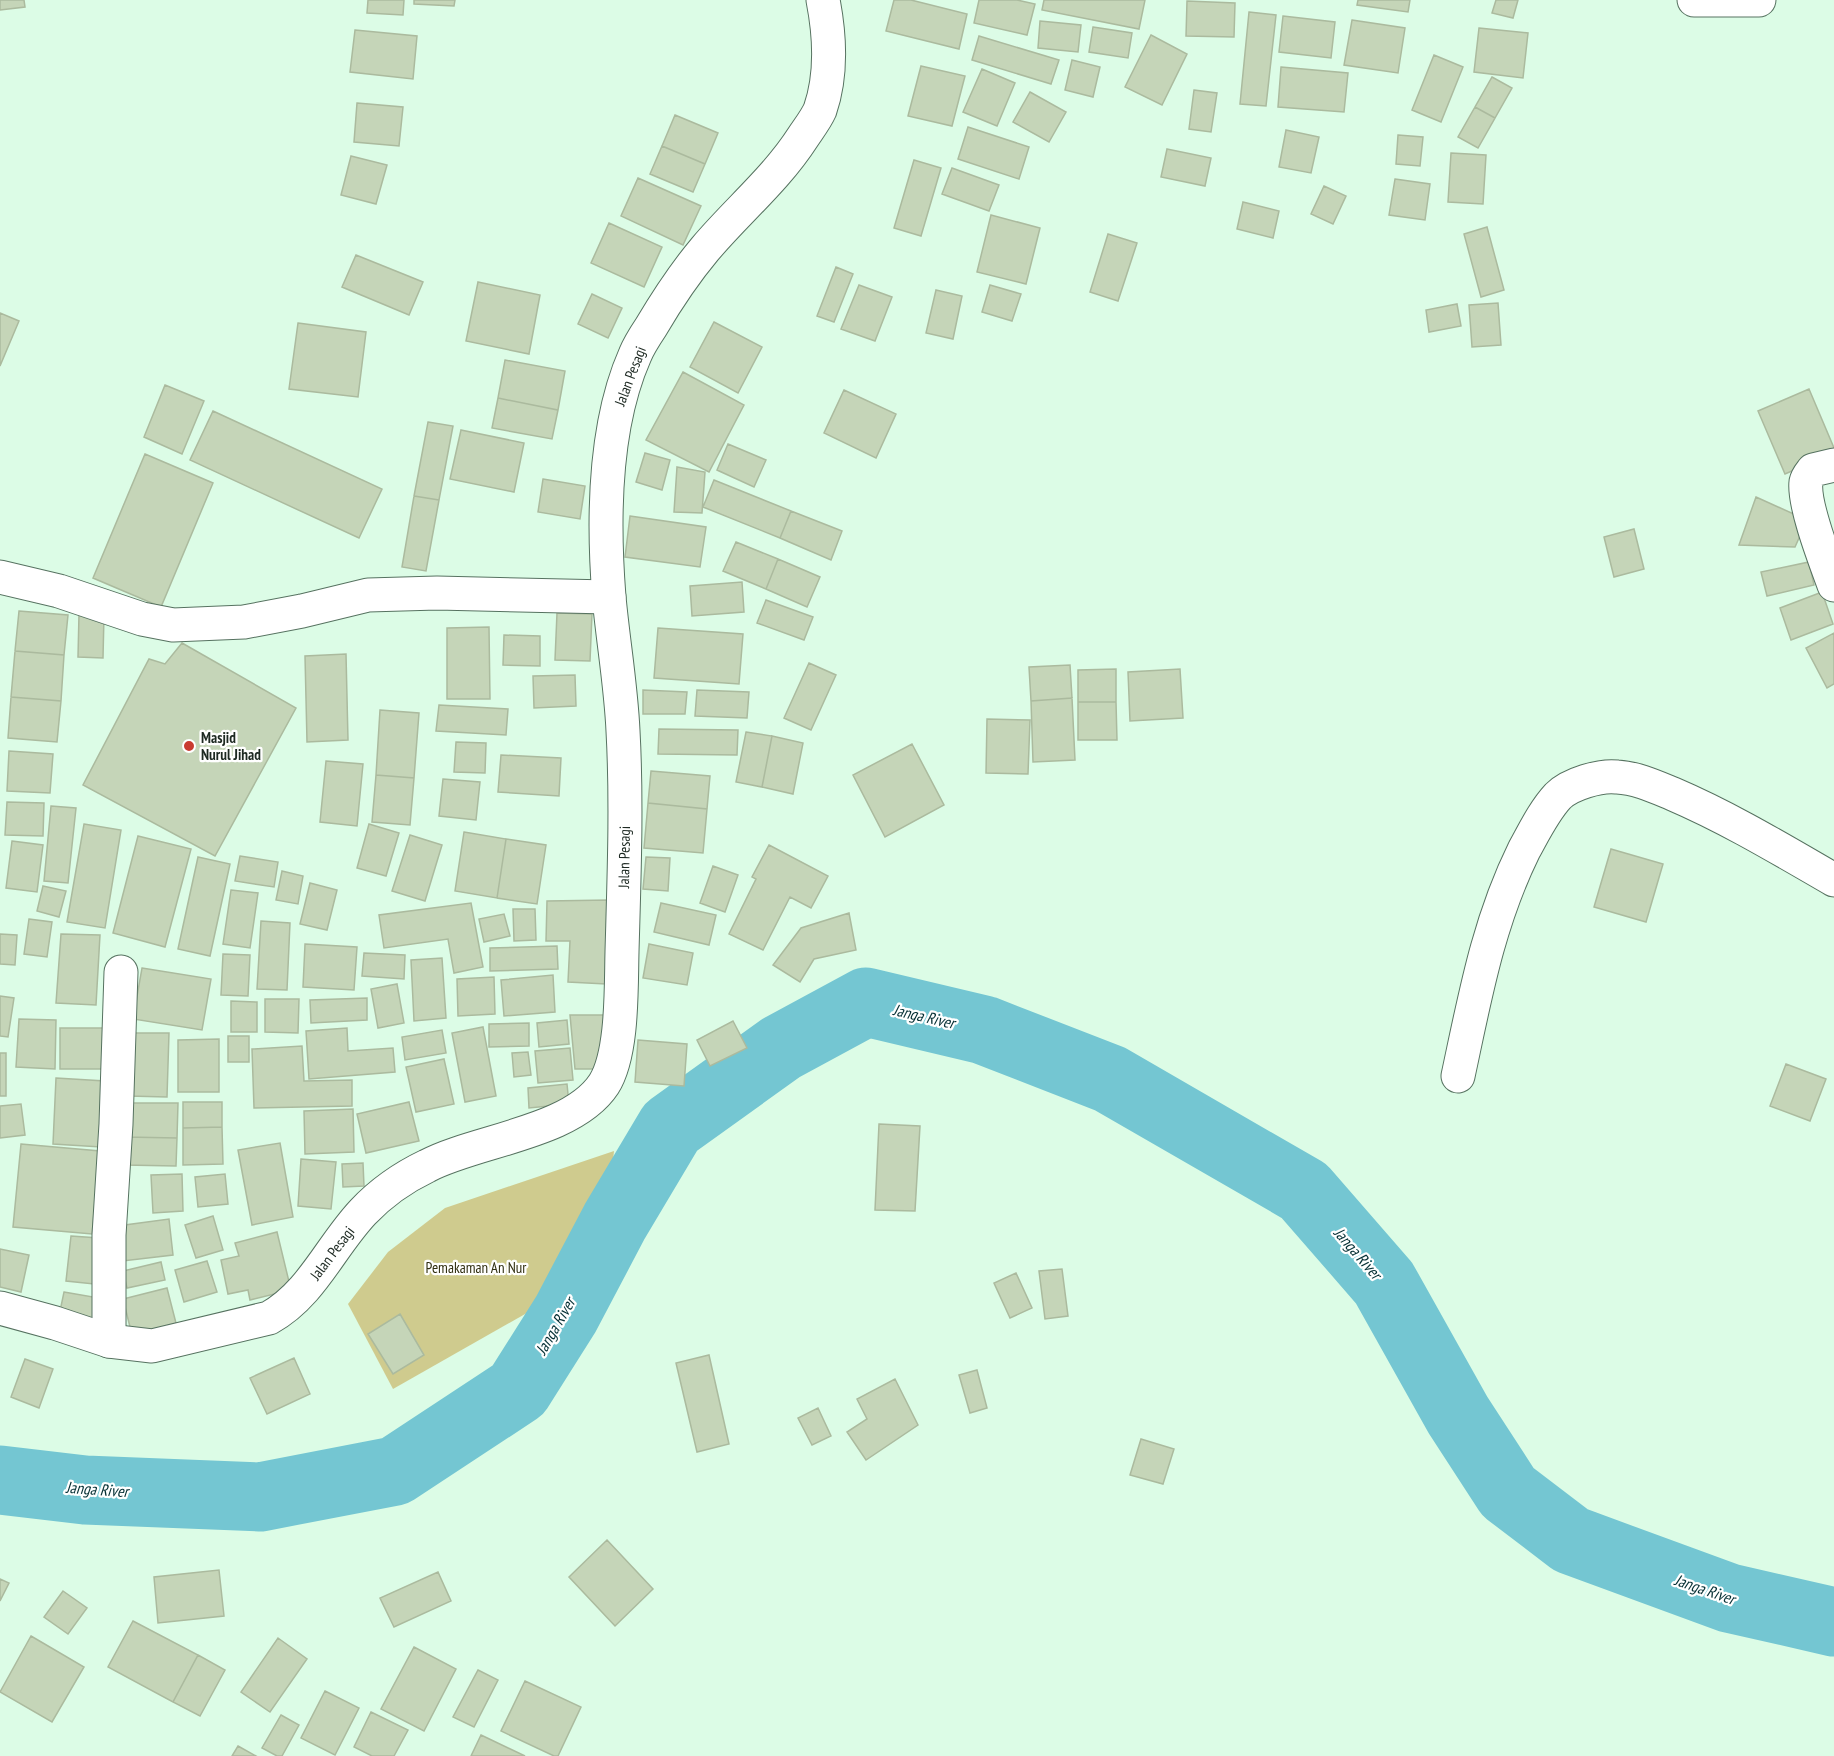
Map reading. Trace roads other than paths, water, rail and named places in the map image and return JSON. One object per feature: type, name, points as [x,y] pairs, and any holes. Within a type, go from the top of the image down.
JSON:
[{"type":"street","name":"Jalan Pesagi","points":[[0,1308],[109,1341],[152,1346],[269,1318],[285,1309],[301,1294],[364,1210],[392,1187],[428,1165],[552,1122],[592,1099],[604,1083],[613,1062],[618,1033],[624,826],[623,725],[609,597],[607,542],[609,477],[616,413],[635,354],[670,293],[705,249],[789,158],[818,114],[828,64],[827,20],[823,0]]},
{"type":"street","points":[[1694,0],[1759,0]]},
{"type":"street","points":[[1834,465],[1813,470],[1806,483],[1808,502],[1822,554],[1834,585]]},
{"type":"street","points":[[0,577],[59,591],[142,619],[173,625],[220,625],[244,622],[368,595],[437,593],[609,597]]},
{"type":"street","points":[[1458,1076],[1484,954],[1509,881],[1536,826],[1559,795],[1586,780],[1617,776],[1649,784],[1692,802],[1834,880]]},
{"type":"street","points":[[109,1341],[109,1235],[116,1124],[121,972]]},
{"type":"waterway","name":"Janga River","points":[[0,1480],[85,1490],[260,1497],[395,1471],[518,1390],[566,1314],[615,1221],[671,1127],[781,1048],[866,1002],[984,1030],[1110,1079],[1304,1191],[1384,1283],[1458,1415],[1508,1492],[1571,1540],[1729,1598],[1834,1622]]},
{"type":"place","name":"Masjid Nurul Jihad","points":[[189,746]]},
{"type":"park label","name":"Pemakaman An Nur","points":[[476,1267]]}]
